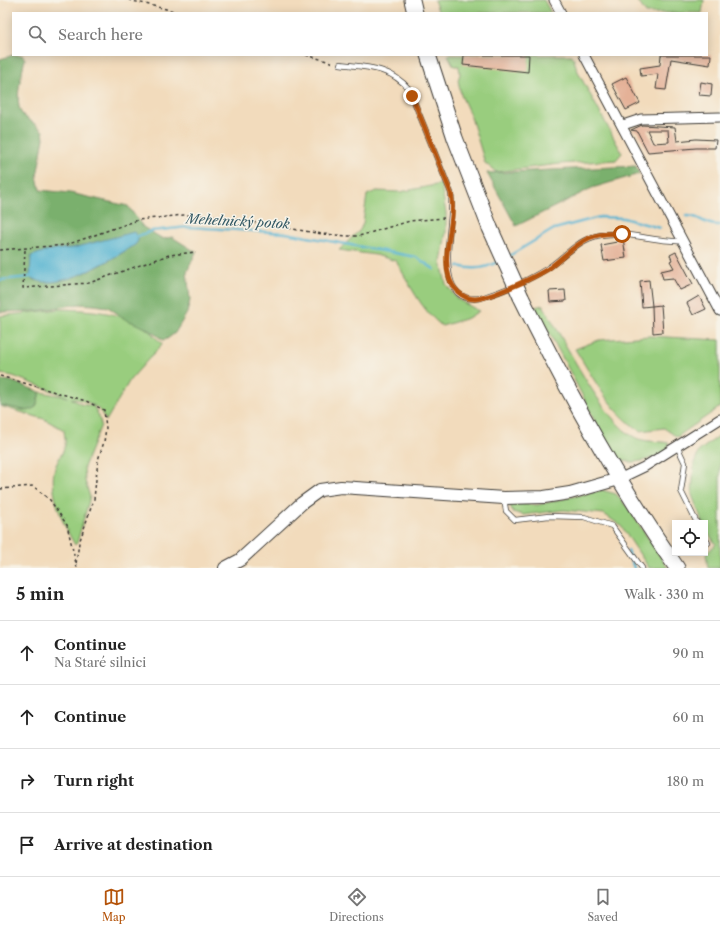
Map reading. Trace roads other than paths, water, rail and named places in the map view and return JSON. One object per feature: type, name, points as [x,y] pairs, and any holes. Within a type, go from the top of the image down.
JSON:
[{"type":"main road","points":[[412,0],[416,12]]},
{"type":"main road","points":[[428,56],[455,138],[490,228],[521,297],[575,403],[619,479],[677,568]]},
{"type":"street","points":[[554,0],[560,12]]},
{"type":"street","points":[[585,56],[720,311]]},
{"type":"street","points":[[622,125],[641,119],[720,116]]},
{"type":"street","points":[[225,568],[240,560],[302,503],[320,490],[341,487],[504,498],[544,497],[570,493],[619,479],[644,467],[720,419]]},
{"type":"lane","points":[[340,64],[372,68],[387,72],[399,78],[408,89],[451,193],[452,218],[447,269],[450,281],[459,294],[470,298],[481,298],[531,278],[594,237],[617,234],[655,241],[683,241]]},
{"type":"lane","points":[[677,446],[685,463],[681,491],[696,520]]},
{"type":"lane","points":[[504,498],[506,511],[515,520],[549,516],[584,517],[612,526],[642,568]]},
{"type":"water","points":[[134,232],[138,237],[138,241],[135,245],[84,273],[54,282],[41,282],[30,277],[31,256],[49,250],[73,248]]},
{"type":"waterway","name":"Mehelnický potok","points":[[686,216],[695,217],[710,224],[720,225]]},
{"type":"waterway","name":"Mehelnický potok","points":[[509,256],[554,229],[600,217],[623,218],[660,228]]},
{"type":"waterway","name":"Mehelnický potok","points":[[136,237],[151,231],[188,227],[286,233],[416,257],[434,269]]},
{"type":"waterway","name":"Mehelnický potok","points":[[458,266],[479,268],[489,266],[499,261]]},
{"type":"waterway","name":"Mehelnický potok","points":[[0,280],[30,277],[32,275]]},
{"type":"waterway","points":[[628,551],[634,568]]}]
